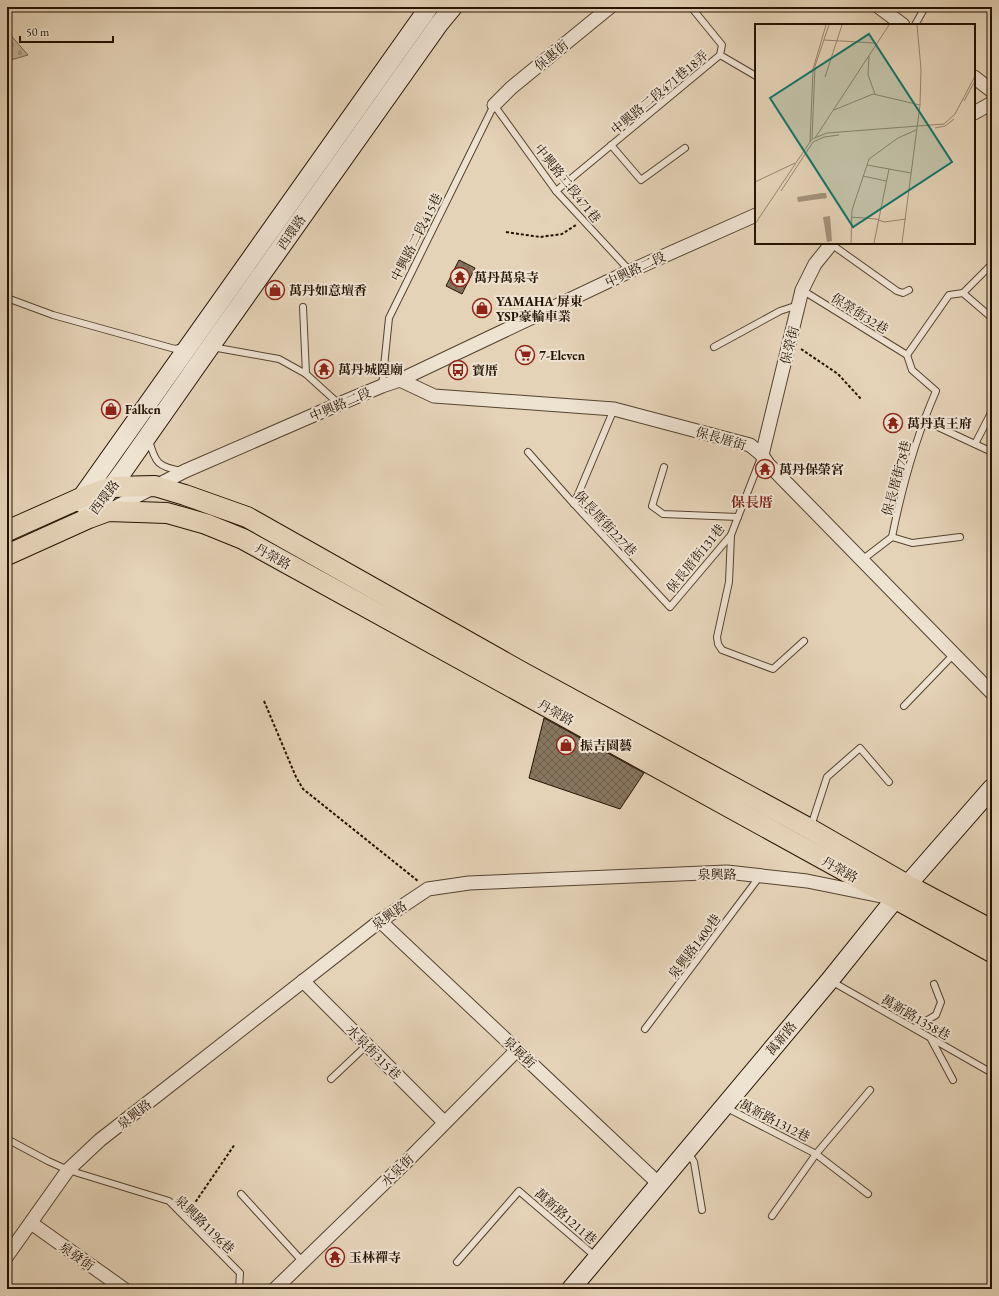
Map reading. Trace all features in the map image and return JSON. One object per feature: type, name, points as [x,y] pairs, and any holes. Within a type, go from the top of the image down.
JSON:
[{"type":"main road","name":"中興路二段","points":[[7,531],[81,498],[112,487],[156,486]]},
{"type":"main road","name":"丹榮路","points":[[156,486],[247,517],[514,679],[901,892],[992,930]]},
{"type":"main road","name":"中興路二段","points":[[7,555],[108,511]]},
{"type":"main road","name":"丹榮路","points":[[108,511],[167,513],[206,524],[243,540],[810,829],[901,892],[992,952]]},
{"type":"street","name":"西環路","points":[[89,518],[148,436],[199,346],[429,7]]},
{"type":"street","name":"西環路","points":[[89,518],[81,498],[199,346],[434,30],[453,7]]},
{"type":"street","name":"保惠街","points":[[494,105],[511,88],[610,7]]},
{"type":"street","points":[[879,7],[902,24]]},
{"type":"street","points":[[975,78],[992,91]]},
{"type":"street","points":[[975,112],[992,103]]},
{"type":"street","name":"中興路二段","points":[[108,511],[186,471],[339,404],[400,380],[630,271],[755,215]]},
{"type":"street","name":"保榮街","points":[[762,455],[802,290],[815,264],[831,244]]},
{"type":"street","name":"保長厝街","points":[[400,380],[434,396],[614,409],[750,445],[762,455],[768,464],[992,693]]},
{"type":"street","name":"萬新路","points":[[571,1289],[830,980],[901,892],[990,793]]},
{"type":"street","name":"泉興路","points":[[7,1256],[68,1170],[100,1140],[380,921],[428,889],[469,883],[727,872],[901,892]]},
{"type":"street","name":"泉展街","points":[[380,921],[659,1184]]},
{"type":"street","name":"水泉街315巷","points":[[303,981],[444,1122]]},
{"type":"street","name":"水泉街","points":[[276,1289],[411,1157],[517,1050]]},
{"type":"street","name":"泉發街","points":[[31,1223],[124,1289]]},
{"type":"lane","points":[[701,7],[693,9],[722,45],[720,55],[755,75]]},
{"type":"lane","points":[[916,24],[925,7]]},
{"type":"lane","name":"中興路二段471巷18弄","points":[[556,190],[720,55]]},
{"type":"lane","name":"中興路二段471巷","points":[[494,105],[556,190],[630,271]]},
{"type":"lane","name":"中興路二段415巷","points":[[382,386],[389,318],[494,105]]},
{"type":"lane","name":"中興路二段471巷18弄","points":[[611,145],[640,180],[685,148]]},
{"type":"lane","points":[[833,244],[897,291],[903,293],[909,290]]},
{"type":"lane","points":[[907,355],[949,295],[963,293],[992,264]]},
{"type":"lane","name":"保榮街32巷","points":[[802,290],[907,355]]},
{"type":"lane","points":[[963,293],[992,318]]},
{"type":"lane","points":[[7,298],[53,315],[175,349],[199,346],[279,359],[306,374],[339,404]]},
{"type":"lane","points":[[714,347],[780,311],[798,305]]},
{"type":"lane","points":[[303,307],[306,374]]},
{"type":"lane","name":"保長厝街78巷","points":[[862,560],[892,536],[900,499],[924,420],[936,390],[912,370],[907,355]]},
{"type":"lane","points":[[574,504],[614,409]]},
{"type":"lane","points":[[975,444],[992,413]]},
{"type":"lane","points":[[924,420],[992,452]]},
{"type":"lane","points":[[148,436],[152,453],[161,465],[168,469],[186,471]]},
{"type":"lane","name":"保長厝街227巷","points":[[528,452],[574,504],[670,607]]},
{"type":"lane","name":"保長厝街131巷","points":[[670,607],[731,535],[762,455]]},
{"type":"lane","points":[[664,467],[652,506],[663,514],[738,517]]},
{"type":"lane","points":[[731,535],[729,582],[717,637],[718,644],[722,650],[773,669],[804,641]]},
{"type":"lane","points":[[892,536],[912,543],[960,537]]},
{"type":"lane","points":[[904,706],[954,654]]},
{"type":"lane","points":[[810,829],[827,777],[860,748],[889,782]]},
{"type":"lane","name":"泉興路1400巷","points":[[645,1029],[760,876]]},
{"type":"lane","name":"萬新路1358巷","points":[[830,980],[992,1073]]},
{"type":"lane","points":[[914,1028],[936,1015],[941,1002],[934,984]]},
{"type":"lane","points":[[931,1038],[952,1080]]},
{"type":"lane","points":[[331,1079],[367,1045]]},
{"type":"lane","points":[[816,1154],[870,1090]]},
{"type":"lane","name":"萬新路1312巷","points":[[723,1106],[816,1154],[868,1194]]},
{"type":"lane","name":"泉興路1196巷","points":[[7,1139],[68,1170],[169,1201],[240,1273],[239,1289]]},
{"type":"lane","points":[[687,1150],[694,1162],[702,1210]]},
{"type":"lane","name":"萬新路1312巷","points":[[772,1216],[816,1154]]},
{"type":"lane","name":"萬新路1211巷","points":[[457,1262],[520,1191],[597,1258]]},
{"type":"lane","points":[[241,1194],[303,1262]]},
{"type":"path","points":[[506,232],[540,237],[562,234],[584,220]]},
{"type":"path","points":[[789,342],[838,374],[861,399]]},
{"type":"path","points":[[264,701],[296,777],[303,789],[428,889]]},
{"type":"path","points":[[185,1218],[236,1144]]},
{"type":"green space","points":[[7,31],[28,55],[7,61]]},
{"type":"building","name":"萬丹萬泉寺","points":[[459,260],[475,268],[462,294],[446,286]]},
{"type":"building","name":"振吉園藝","points":[[544,718],[644,773],[620,809],[529,778]]},
{"type":"place","name":"萬丹萬泉寺","points":[[460,277]]},
{"type":"place","name":"萬丹如意壇香","points":[[275,290]]},
{"type":"place","name":"YAMAHA 屏東 YSP豪輪車業","points":[[482,308]]},
{"type":"place","name":"7-Eleven","points":[[525,355]]},
{"type":"place","name":"萬丹城隍廟","points":[[324,369]]},
{"type":"place","name":"寶厝","points":[[458,370]]},
{"type":"place","name":"Falken","points":[[111,409]]},
{"type":"place","name":"萬丹真王府","points":[[893,423]]},
{"type":"place","name":"萬丹保榮宮","points":[[765,469]]},
{"type":"place","name":"振吉園藝","points":[[566,745]]},
{"type":"place","name":"玉林禪寺","points":[[335,1257]]},
{"type":"district","name":"保長厝","points":[[752,502]]}]
